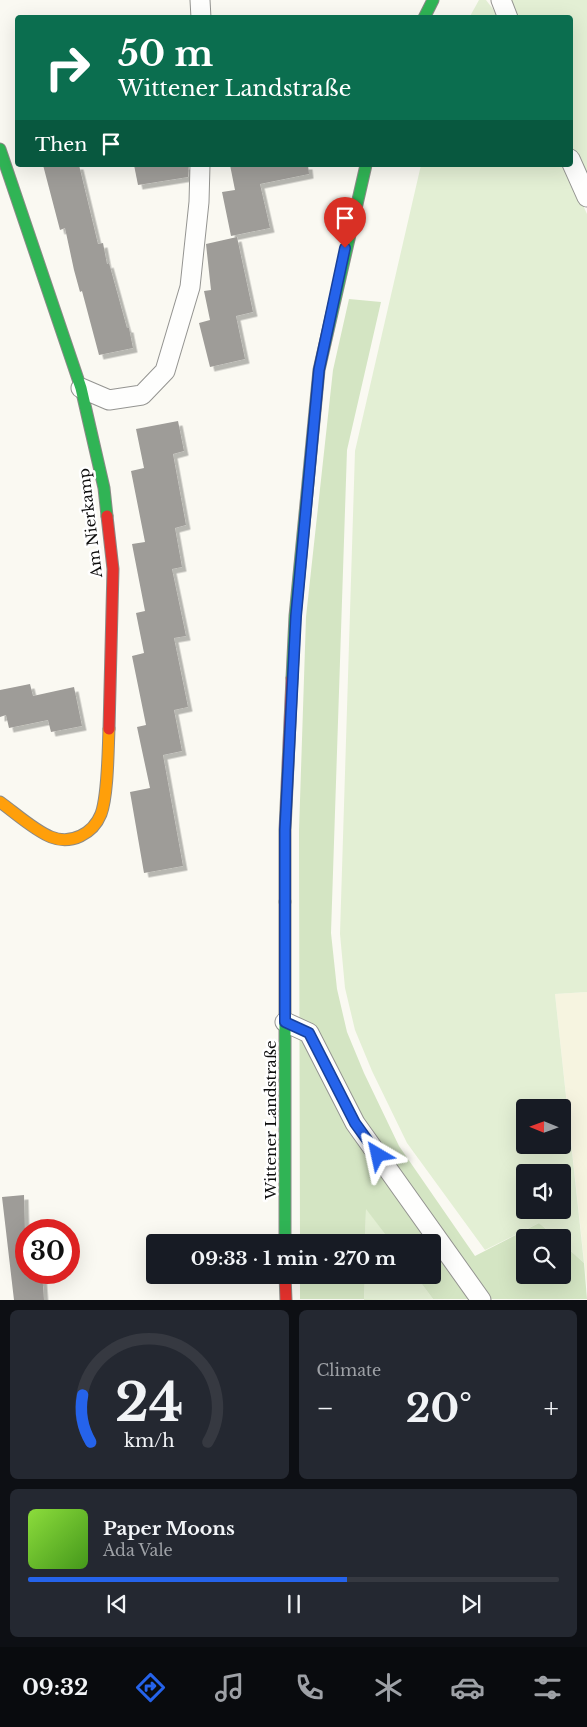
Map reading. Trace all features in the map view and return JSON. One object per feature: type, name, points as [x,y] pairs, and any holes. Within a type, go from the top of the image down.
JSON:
[{"type":"main road","points":[[426,15],[433,0]]},
{"type":"main road","name":"Am Nierkamp","points":[[0,149],[81,388],[104,488],[113,569],[107,780],[101,814],[89,832],[68,842],[50,837],[0,802]]},
{"type":"main road","name":"Wittener Landstraße","points":[[286,1234],[285,830],[299,576],[319,370],[366,167]]},
{"type":"main road","points":[[286,1284],[286,1300]]},
{"type":"street","points":[[200,0],[201,15]]},
{"type":"street","points":[[501,0],[507,15]]},
{"type":"street","points":[[573,166],[587,198]]},
{"type":"street","points":[[81,388],[109,400],[142,395],[164,371],[190,287],[199,202],[200,167]]},
{"type":"street","points":[[285,1022],[309,1033],[355,1123],[481,1300]]},
{"type":"shaded area","points":[[587,992],[587,1287],[571,1140],[571,1099],[566,1099],[555,994]]},
{"type":"green space","points":[[479,0],[486,0],[498,15],[471,15]]},
{"type":"green space","points":[[506,0],[587,0],[587,184],[573,152],[573,15],[513,15]]},
{"type":"green space","points":[[421,167],[566,167],[587,214],[587,992],[555,994],[566,1099],[516,1099],[516,1154],[571,1154],[571,1142],[584,1263],[571,1251],[571,1229],[546,1229],[539,1223],[527,1229],[516,1229],[516,1234],[485,1250],[407,1143],[372,1071],[355,1030],[345,988],[340,934],[355,451]]},
{"type":"green space","points":[[349,299],[381,302],[347,450],[331,933],[337,989],[347,1032],[364,1073],[399,1146],[475,1256],[516,1235],[516,1284],[571,1284],[571,1251],[584,1263],[587,1299],[433,1299],[422,1284],[441,1284],[441,1234],[385,1234],[366,1209],[365,1234],[300,1234],[299,831],[306,617],[333,370]]},
{"type":"green space","points":[[366,1208],[385,1234],[365,1234]]},
{"type":"green space","points":[[539,1223],[546,1229],[527,1229]]},
{"type":"green space","points":[[300,1284],[365,1284],[364,1299],[300,1299]]},
{"type":"green space","points":[[365,1284],[422,1284],[433,1299],[364,1300]]},
{"type":"building","points":[[44,167],[79,167],[98,244],[103,243],[107,264],[109,263],[127,328],[129,328],[133,348],[99,355],[82,291],[80,292],[74,270],[65,228],[60,230]]},
{"type":"building","points":[[134,167],[189,167],[188,177],[138,185]]},
{"type":"building","points":[[230,167],[308,167],[309,174],[260,184],[270,228],[231,236],[222,192],[235,190]]},
{"type":"building","points":[[237,237],[253,312],[236,316],[245,359],[210,367],[199,323],[210,320],[204,291],[211,290],[206,244]]},
{"type":"building","points":[[178,421],[184,451],[173,454],[186,525],[175,528],[182,567],[172,569],[186,636],[174,638],[188,707],[174,710],[182,751],[163,755],[183,866],[144,873],[130,792],[150,788],[137,727],[146,725],[132,656],[144,653],[136,613],[145,611],[132,544],[145,542],[131,471],[144,468],[136,429]]},
{"type":"building","points":[[30,684],[33,696],[74,687],[82,726],[51,732],[48,720],[9,728],[6,715],[0,717],[0,690]]},
{"type":"building","points":[[24,1195],[25,1219],[15,1219],[15,1284],[43,1284],[44,1300],[14,1300],[2,1197]]},
{"type":"traffic: fast","points":[[426,15],[433,0]]},
{"type":"traffic: fast","points":[[0,149],[81,388],[104,488],[107,516]]},
{"type":"traffic: fast","points":[[292,678],[295,616],[319,370],[366,167]]},
{"type":"traffic: fast","points":[[285,902],[285,1234]]},
{"type":"traffic: slow","points":[[0,802],[32,826],[51,837],[66,840],[74,839],[87,832],[97,821],[103,806],[109,729]]},
{"type":"traffic: jam","points":[[107,516],[113,569],[109,729]]},
{"type":"traffic: jam","points":[[285,902],[285,830],[292,678]]},
{"type":"traffic: jam","points":[[285,1284],[286,1300]]},
{"type":"route","points":[[345,248],[319,370],[296,616],[285,830],[285,1022],[309,1033],[355,1123],[378,1155]]}]
